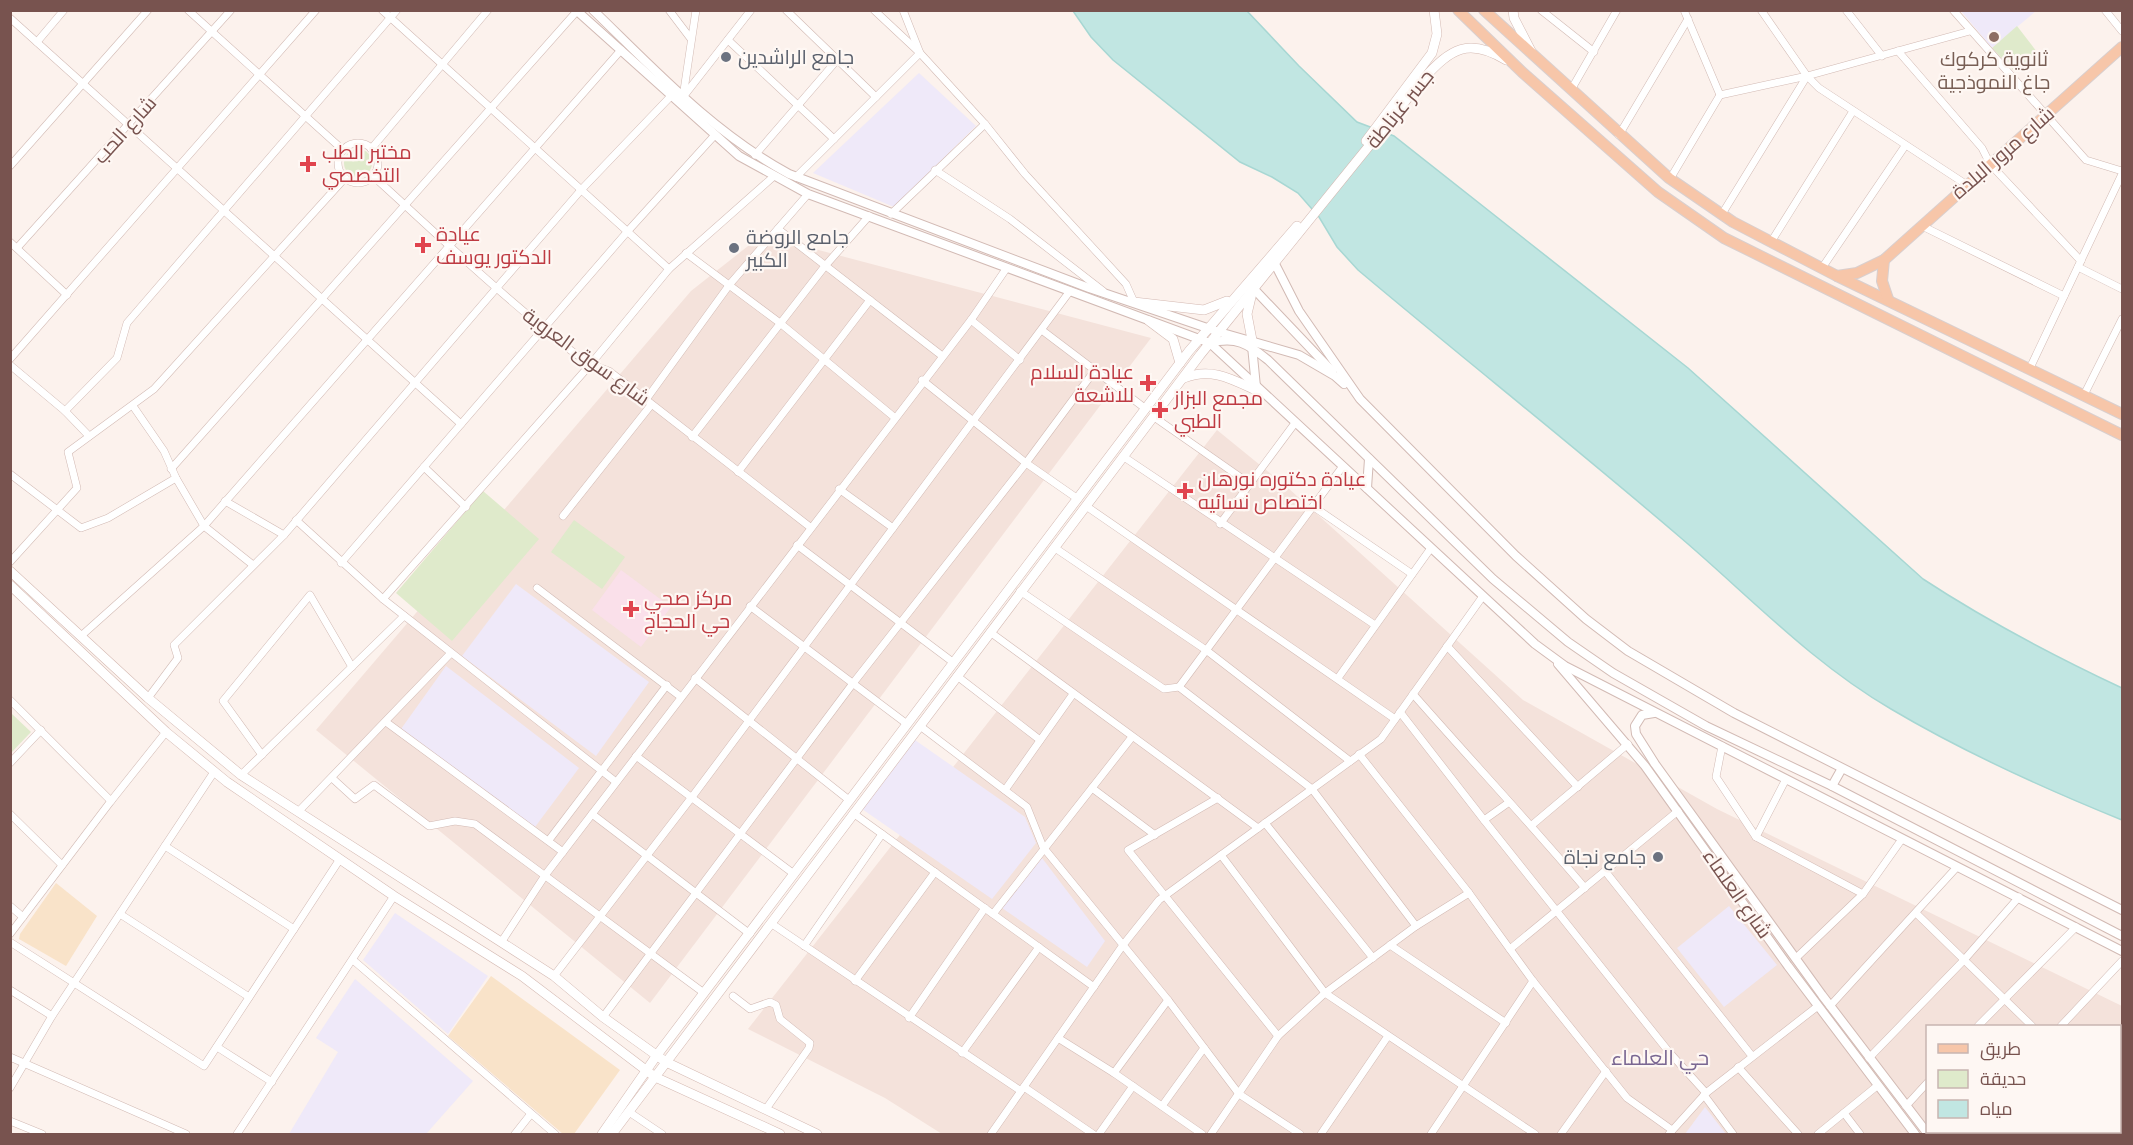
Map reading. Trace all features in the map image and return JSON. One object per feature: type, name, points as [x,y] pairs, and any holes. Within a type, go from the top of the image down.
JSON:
[{"type":"main road","name":"جسر غرناطة","points":[[1391,115],[1432,53],[1437,34],[1434,10]]},
{"type":"main road","points":[[1458,10],[1658,192],[1724,238],[2122,435]]},
{"type":"main road","points":[[1484,10],[1534,58],[1670,179],[1722,214],[1836,276],[1888,299],[2122,414]]},
{"type":"main road","points":[[1514,10],[1514,18],[1534,58]]},
{"type":"main road","name":"جسر غرناطة","points":[[1304,222],[1391,115],[1451,52],[1472,46],[1481,48],[1517,66]]},
{"type":"main road","name":"شارع مرور البلدة","points":[[1836,276],[1857,273],[1884,260],[2122,47]]},
{"type":"main road","points":[[612,1134],[1020,591],[1304,222]]},
{"type":"main road","points":[[602,1134],[657,1055],[1180,363],[1236,294],[1304,222]]},
{"type":"main road","points":[[1884,260],[1882,281],[1888,299]]},
{"type":"main road","points":[[1253,288],[1247,314],[1254,343]]},
{"type":"main road","points":[[1134,302],[1204,310],[1220,305],[1236,294]]},
{"type":"main road","points":[[1149,321],[1173,339],[1180,363]]},
{"type":"main road","points":[[1184,378],[1202,372],[1213,373],[1259,390]]},
{"type":"main road","points":[[10,571],[148,698],[241,775],[554,976],[603,1017],[666,1062],[817,1134]]},
{"type":"main road","points":[[10,585],[166,732],[214,772],[339,860],[522,976],[655,1077],[780,1134]]},
{"type":"street","points":[[37,42],[64,10]]},
{"type":"street","points":[[10,166],[148,10]]},
{"type":"street","points":[[188,10],[343,150]]},
{"type":"street","name":"شارع الحب","points":[[17,248],[130,126],[231,10]]},
{"type":"street","points":[[10,360],[316,10]]},
{"type":"street","points":[[382,10],[669,269]]},
{"type":"street","points":[[65,411],[117,358],[127,323],[397,10]]},
{"type":"street","points":[[371,149],[488,10]]},
{"type":"street","points":[[593,10],[683,97],[755,155],[796,177],[1000,256],[1219,332],[1310,360],[1335,376],[1360,399]]},
{"type":"street","points":[[669,10],[691,39]]},
{"type":"street","points":[[683,97],[696,10]]},
{"type":"street","points":[[683,97],[751,10]]},
{"type":"street","points":[[786,10],[876,97]]},
{"type":"street","points":[[874,10],[920,53],[985,124],[1025,174],[1126,284],[1134,302]]},
{"type":"street","points":[[903,10],[920,53]]},
{"type":"street","points":[[1541,10],[1594,52]]},
{"type":"street","points":[[1571,90],[1617,10]]},
{"type":"street","points":[[1684,10],[1720,95]]},
{"type":"street","points":[[1761,10],[1807,76],[1853,111],[1967,184]]},
{"type":"street","points":[[1846,10],[1882,56]]},
{"type":"street","points":[[1953,10],[2045,117],[2086,160],[2122,172],[2030,368]]},
{"type":"street","points":[[2105,10],[2122,31]]},
{"type":"street","points":[[171,469],[324,300],[576,11],[714,136],[739,156],[773,177],[808,194],[1210,343],[1553,658],[1654,713],[2122,951]]},
{"type":"street","points":[[10,18],[461,424]]},
{"type":"street","points":[[1619,135],[1688,19]]},
{"type":"street","points":[[1670,179],[1720,95],[1807,76],[1970,31]]},
{"type":"street","points":[[728,40],[834,139]]},
{"type":"street","points":[[81,636],[204,526],[621,50]]},
{"type":"street","points":[[1898,51],[1983,148],[1990,164],[2079,264],[2122,289]]},
{"type":"street","points":[[796,177],[920,53]]},
{"type":"street","points":[[755,155],[838,59]]},
{"type":"street","points":[[1722,214],[1807,76]]},
{"type":"street","points":[[148,698],[178,658],[174,645],[284,535],[581,190],[671,96]]},
{"type":"street","points":[[1772,242],[1853,111]]},
{"type":"street","points":[[891,214],[985,124]]},
{"type":"street","points":[[341,563],[627,232],[714,136]]},
{"type":"street","points":[[360,144],[371,149],[377,159],[373,176],[356,183],[345,178],[338,162],[343,150],[360,144]]},
{"type":"street","points":[[1822,268],[1905,146]]},
{"type":"street","points":[[936,170],[1010,219],[1107,294]]},
{"type":"street","name":"شارع سوق العروبة","points":[[373,176],[495,288],[545,329],[591,365],[609,371],[810,527]]},
{"type":"street","points":[[383,599],[591,365],[669,269],[773,177]]},
{"type":"street","points":[[10,562],[77,488],[68,452],[133,406],[154,388],[345,178]]},
{"type":"street","points":[[563,516],[648,403],[730,284],[808,194]]},
{"type":"street","points":[[692,437],[825,266],[869,216]]},
{"type":"street","points":[[1922,226],[2064,296]]},
{"type":"street","points":[[778,229],[941,355]]},
{"type":"street","points":[[10,242],[67,295]]},
{"type":"street","points":[[686,253],[780,323],[894,417]]},
{"type":"street","points":[[1274,262],[1299,311],[1360,399]]},
{"type":"street","points":[[502,941],[546,874],[970,320],[1006,269]]},
{"type":"street","points":[[1253,288],[1516,556],[1586,619],[1670,677],[1841,770],[2122,910]]},
{"type":"street","points":[[554,976],[692,797],[804,645],[1043,331],[1070,291]]},
{"type":"street","points":[[738,472],[870,300]]},
{"type":"street","points":[[970,320],[1020,360]]},
{"type":"street","points":[[2084,395],[2121,324]]},
{"type":"street","points":[[1043,331],[1146,409]]},
{"type":"street","points":[[1210,343],[1233,339],[1254,343],[1368,459],[1493,579],[1568,642],[1613,673],[1706,726],[1832,786],[2119,935],[2110,945]]},
{"type":"street","points":[[1254,343],[1259,390]]},
{"type":"street","points":[[10,365],[65,411],[89,436]]},
{"type":"street","points":[[603,1017],[798,760],[854,682],[1026,463],[1095,370]]},
{"type":"street","points":[[922,380],[1026,463],[1078,499]]},
{"type":"street","points":[[133,406],[164,451],[171,469],[204,526],[253,565]]},
{"type":"street","points":[[1154,417],[1250,484]]},
{"type":"street","points":[[1220,524],[1296,423]]},
{"type":"street","points":[[1124,457],[1220,524],[1375,625]]},
{"type":"street","points":[[1367,489],[1368,459]]},
{"type":"street","points":[[1179,687],[1343,466]]},
{"type":"street","points":[[424,467],[466,507]]},
{"type":"street","points":[[10,474],[81,528],[108,518],[176,478]]},
{"type":"street","points":[[839,489],[893,528]]},
{"type":"street","points":[[225,501],[284,535]]},
{"type":"street","points":[[1086,506],[1239,609],[1395,719]]},
{"type":"street","points":[[1314,507],[1412,574]]},
{"type":"street","points":[[296,520],[341,563],[450,654],[616,782]]},
{"type":"street","points":[[797,545],[954,663]]},
{"type":"street","points":[[1055,548],[1206,650],[1350,761]]},
{"type":"street","points":[[1338,678],[1431,548]]},
{"type":"street","points":[[537,588],[681,697]]},
{"type":"street","points":[[1020,591],[1164,689],[1179,687],[1311,789],[1416,926]]},
{"type":"street","points":[[262,755],[223,701],[310,595],[352,667]]},
{"type":"street","points":[[991,1134],[1124,945],[1164,896],[1381,739],[1483,596]]},
{"type":"street","points":[[750,606],[907,724]]},
{"type":"street","points":[[241,775],[404,616]]},
{"type":"street","points":[[990,632],[1258,828]]},
{"type":"street","points":[[1447,645],[1578,787]]},
{"type":"street","points":[[298,812],[450,654]]},
{"type":"street","name":"شارع العلماء","points":[[1553,658],[1628,744],[1818,1006],[1915,1134]]},
{"type":"street","points":[[957,676],[1040,740]]},
{"type":"street","points":[[695,678],[849,800]]},
{"type":"street","points":[[549,840],[667,685]]},
{"type":"street","points":[[1005,790],[1073,694]]},
{"type":"street","points":[[1413,694],[1508,803],[1532,825],[1585,888]]},
{"type":"street","points":[[11,702],[111,801]]},
{"type":"street","points":[[1400,712],[1669,1052],[1705,1094],[1733,1134]]},
{"type":"street","name":"شارع العلماء","points":[[1654,713],[1638,718],[1635,726],[1639,738],[1830,1006],[1926,1131]]},
{"type":"street","points":[[386,722],[563,852]]},
{"type":"street","points":[[920,726],[1027,807],[1042,847],[1168,1000],[1239,1094],[1300,1134]]},
{"type":"street","points":[[1701,736],[1706,726]]},
{"type":"street","points":[[10,763],[41,730]]},
{"type":"street","points":[[10,934],[166,732]]},
{"type":"street","points":[[993,914],[1042,847],[1132,737]]},
{"type":"street","points":[[1532,825],[1628,744]]},
{"type":"street","points":[[1722,746],[1716,777],[1756,837],[1863,894]]},
{"type":"street","points":[[1359,754],[1469,893],[1533,981],[1627,1098],[1671,1132],[1705,1094],[1818,1006]]},
{"type":"street","points":[[636,756],[795,874]]},
{"type":"street","points":[[1832,786],[1841,770]]},
{"type":"street","points":[[10,1088],[52,1016],[214,772]]},
{"type":"street","points":[[332,778],[356,799],[374,785],[429,826],[455,821],[475,824],[546,874],[704,993]]},
{"type":"street","points":[[1756,837],[1786,779]]},
{"type":"street","points":[[1092,788],[1155,835]]},
{"type":"street","points":[[1218,798],[1128,850],[1278,1036]]},
{"type":"street","points":[[1484,820],[1508,803]]},
{"type":"street","points":[[1510,949],[1678,811]]},
{"type":"street","points":[[853,813],[1094,987]]},
{"type":"street","points":[[10,814],[62,865]]},
{"type":"street","points":[[592,814],[750,934]]},
{"type":"street","points":[[1265,823],[1373,958]]},
{"type":"street","points":[[804,946],[882,834]]},
{"type":"street","points":[[1796,958],[1863,894],[1902,839]]},
{"type":"street","points":[[165,846],[294,929]]},
{"type":"street","points":[[1221,855],[1325,993],[1535,1134]]},
{"type":"street","points":[[10,942],[204,1066],[339,860]]},
{"type":"street","points":[[1830,1006],[1917,914],[1957,867]]},
{"type":"street","points":[[1605,871],[1752,1056]]},
{"type":"street","points":[[855,981],[935,872]]},
{"type":"street","points":[[1211,1134],[1278,1036],[1325,993],[1416,926],[1469,893]]},
{"type":"street","points":[[237,1134],[394,896]]},
{"type":"street","points":[[1869,1058],[1964,960],[2019,897]]},
{"type":"street","points":[[10,906],[23,917]]},
{"type":"street","points":[[909,1018],[985,908]]},
{"type":"street","points":[[120,914],[249,997]]},
{"type":"street","points":[[1917,914],[2031,1025]]},
{"type":"street","points":[[772,924],[962,1053],[1093,1134]]},
{"type":"street","points":[[1979,1025],[2076,927]]},
{"type":"street","points":[[1390,945],[1506,1023]]},
{"type":"street","points":[[962,1053],[1039,947]]},
{"type":"street","points":[[352,960],[530,1115],[555,1134]]},
{"type":"street","points":[[2062,1025],[2122,961]]},
{"type":"street","points":[[1431,1134],[1533,981]]},
{"type":"street","points":[[10,990],[52,1016]]},
{"type":"street","points":[[733,996],[750,1009],[770,1002],[776,1005],[780,1019],[810,1043],[766,1109]]},
{"type":"street","points":[[1114,1073],[1168,1000]]},
{"type":"street","points":[[1321,1134],[1388,1036]]},
{"type":"street","points":[[1058,1038],[1114,1073],[1202,1134]]},
{"type":"street","points":[[217,1047],[272,1082]]},
{"type":"street","points":[[1162,1107],[1204,1048]]},
{"type":"street","points":[[10,1058],[186,1134]]},
{"type":"street","points":[[1738,1067],[1798,1134]]},
{"type":"street","points":[[1561,1134],[1606,1071]]},
{"type":"street","points":[[1906,1106],[1926,1084]]},
{"type":"street","points":[[1099,1134],[1133,1086]]},
{"type":"street","points":[[1818,1134],[1877,1086]]},
{"type":"street","points":[[629,1112],[662,1134]]},
{"type":"street","points":[[1844,1113],[1860,1134]]},
{"type":"street","points":[[515,1134],[530,1115]]},
{"type":"street","points":[[10,1120],[42,1134]]},
{"type":"shaded area","name":"ثانوية كركوك جاغ النموذجية","points":[[1961,11],[2036,11],[1992,48]]},
{"type":"shaded area","points":[[919,73],[976,126],[894,207],[813,173]]},
{"type":"shaded area","points":[[762,235],[1151,338],[650,1003],[316,730],[691,291]]},
{"type":"shaded area","points":[[1217,430],[1287,487],[1523,700],[1717,809],[2122,1006],[2122,1134],[942,1134],[885,1098],[748,1029]]},
{"type":"shaded area","name":"مركز صحي حي الحجاج","points":[[621,570],[671,607],[641,647],[592,610]]},
{"type":"shaded area","points":[[516,584],[649,682],[596,756],[462,656]]},
{"type":"shaded area","points":[[446,666],[579,768],[535,827],[401,729]]},
{"type":"shaded area","points":[[915,740],[1025,817],[1036,843],[992,899],[862,809]]},
{"type":"shaded area","points":[[1042,858],[1105,941],[1087,967],[1002,908]]},
{"type":"shaded area","points":[[1729,906],[1777,965],[1724,1007],[1677,948]]},
{"type":"shaded area","points":[[395,913],[488,976],[448,1034],[363,960]]},
{"type":"shaded area","points":[[355,979],[473,1081],[426,1134],[289,1134],[338,1052],[316,1038]]},
{"type":"shaded area","points":[[1705,1107],[1726,1134],[1685,1134]]},
{"type":"green space","points":[[2017,26],[2037,52],[2015,72],[1992,48]]},
{"type":"green space","points":[[358,149],[368,153],[372,163],[368,173],[358,177],[348,173],[344,163],[348,153]]},
{"type":"green space","points":[[483,491],[539,539],[452,641],[396,593]]},
{"type":"green space","points":[[574,520],[625,557],[602,589],[551,552]]},
{"type":"green space","points":[[12,714],[31,732],[11,753],[10,716]]},
{"type":"sand","points":[[56,883],[97,916],[66,966],[19,939],[20,934]]},
{"type":"sand","points":[[491,976],[620,1070],[574,1134],[563,1134],[448,1036]]},
{"type":"water","points":[[1073,11],[1247,11],[1357,122],[1394,136],[1688,368],[1923,579],[2021,637],[2122,688],[2122,820],[2034,782],[1947,740],[1891,709],[1834,671],[1641,504],[1358,270],[1337,247],[1319,217],[1298,193],[1272,177],[1240,162],[1113,60],[1091,37]]},
{"type":"place","name":"ثانوية كركوك جاغ النموذجية","points":[[1994,37]]},
{"type":"place","name":"جامع الراشدين","points":[[726,57]]},
{"type":"place","name":"مختبر الطب التخصصي","points":[[308,164]]},
{"type":"place","name":"عيادة الدكتور يوسف","points":[[423,245]]},
{"type":"place","name":"جامع الروضة الكبير","points":[[734,248]]},
{"type":"place","name":"عيادة السلام للاشعة","points":[[1148,383]]},
{"type":"place","name":"مجمع البزاز الطبي","points":[[1160,410]]},
{"type":"place","name":"عيادة دكتوره نورهان اختصاص نسائيه","points":[[1185,491]]},
{"type":"place","name":"مركز صحي حي الحجاج","points":[[631,609]]},
{"type":"place","name":"جامع نجاة","points":[[1658,857]]},
{"type":"district","name":"حي العلماء","points":[[1660,1058]]}]
